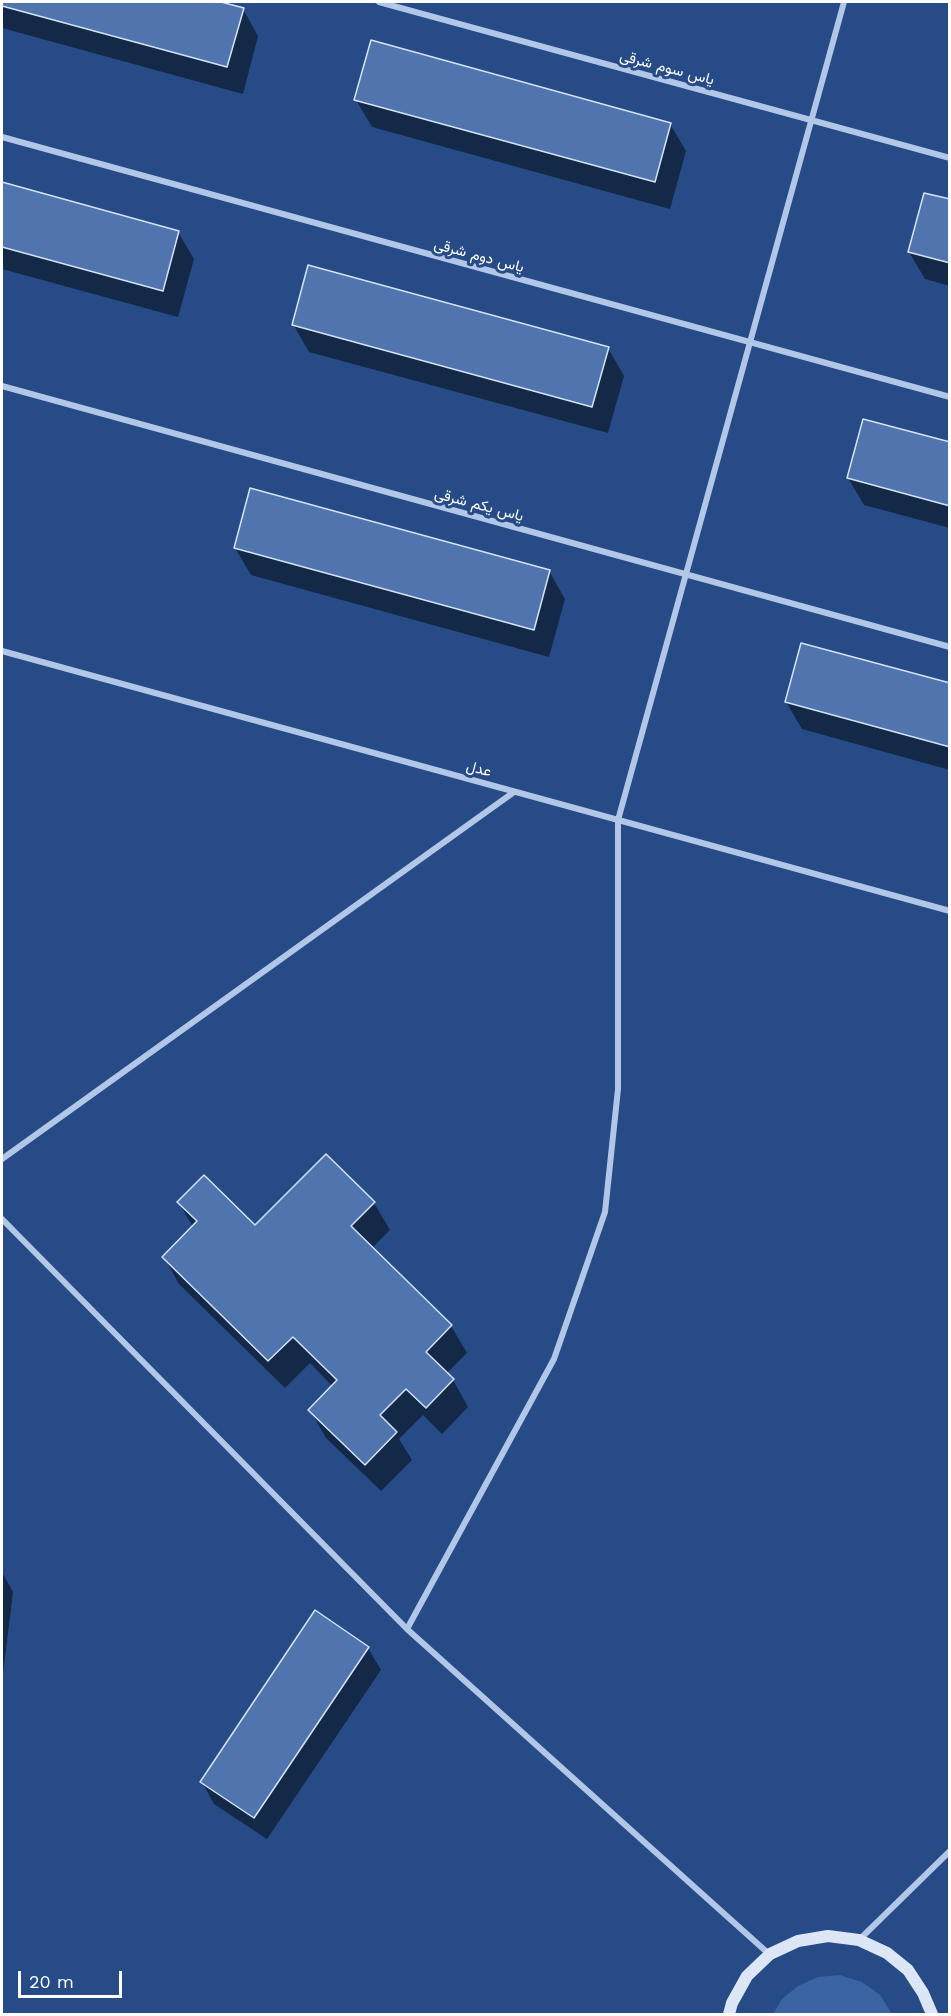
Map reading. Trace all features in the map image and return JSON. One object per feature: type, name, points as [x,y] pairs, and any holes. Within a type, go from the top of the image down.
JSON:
[{"type":"main road","points":[[729,2014],[732,2003],[747,1976],[770,1954],[798,1941],[828,1936],[859,1940],[887,1953],[908,1970],[923,1993],[932,2014]]},
{"type":"street","name":"یاس سوم شرقی","points":[[379,2],[950,158]]},
{"type":"street","points":[[407,1629],[554,1359],[605,1212],[618,1089],[618,820],[844,2]]},
{"type":"street","name":"یاس دوم شرقی","points":[[2,137],[950,397]]},
{"type":"street","name":"یاس یکم شرقی","points":[[2,386],[950,646]]},
{"type":"street","name":"عدل","points":[[2,651],[950,911]]},
{"type":"street","points":[[2,1159],[514,792]]},
{"type":"street","points":[[2,1219],[407,1629],[770,1954]]},
{"type":"street","points":[[859,1940],[950,1851]]},
{"type":"shaded area","points":[[840,1975],[862,1982],[880,1995],[892,2014],[773,2014],[782,1999],[798,1986],[818,1977]]},
{"type":"building","points":[[2,2],[221,2],[244,8],[227,67],[2,6]]},
{"type":"building","points":[[371,40],[671,123],[655,182],[354,100]]},
{"type":"building","points":[[2,182],[179,231],[163,291],[2,247]]},
{"type":"building","points":[[924,193],[950,199],[950,263],[908,252]]},
{"type":"building","points":[[308,265],[609,347],[592,407],[292,325]]},
{"type":"building","points":[[863,419],[950,442],[950,506],[847,478]]},
{"type":"building","points":[[250,488],[550,570],[534,630],[234,548]]},
{"type":"building","points":[[801,643],[950,683],[950,747],[785,702]]},
{"type":"building","points":[[326,1154],[375,1202],[351,1226],[452,1325],[426,1352],[454,1379],[426,1408],[406,1389],[380,1415],[397,1432],[365,1465],[308,1410],[337,1380],[293,1337],[268,1361],[162,1257],[197,1221],[177,1202],[204,1175],[255,1225]]},
{"type":"building","points":[[315,1610],[369,1647],[254,1818],[200,1782]]}]
